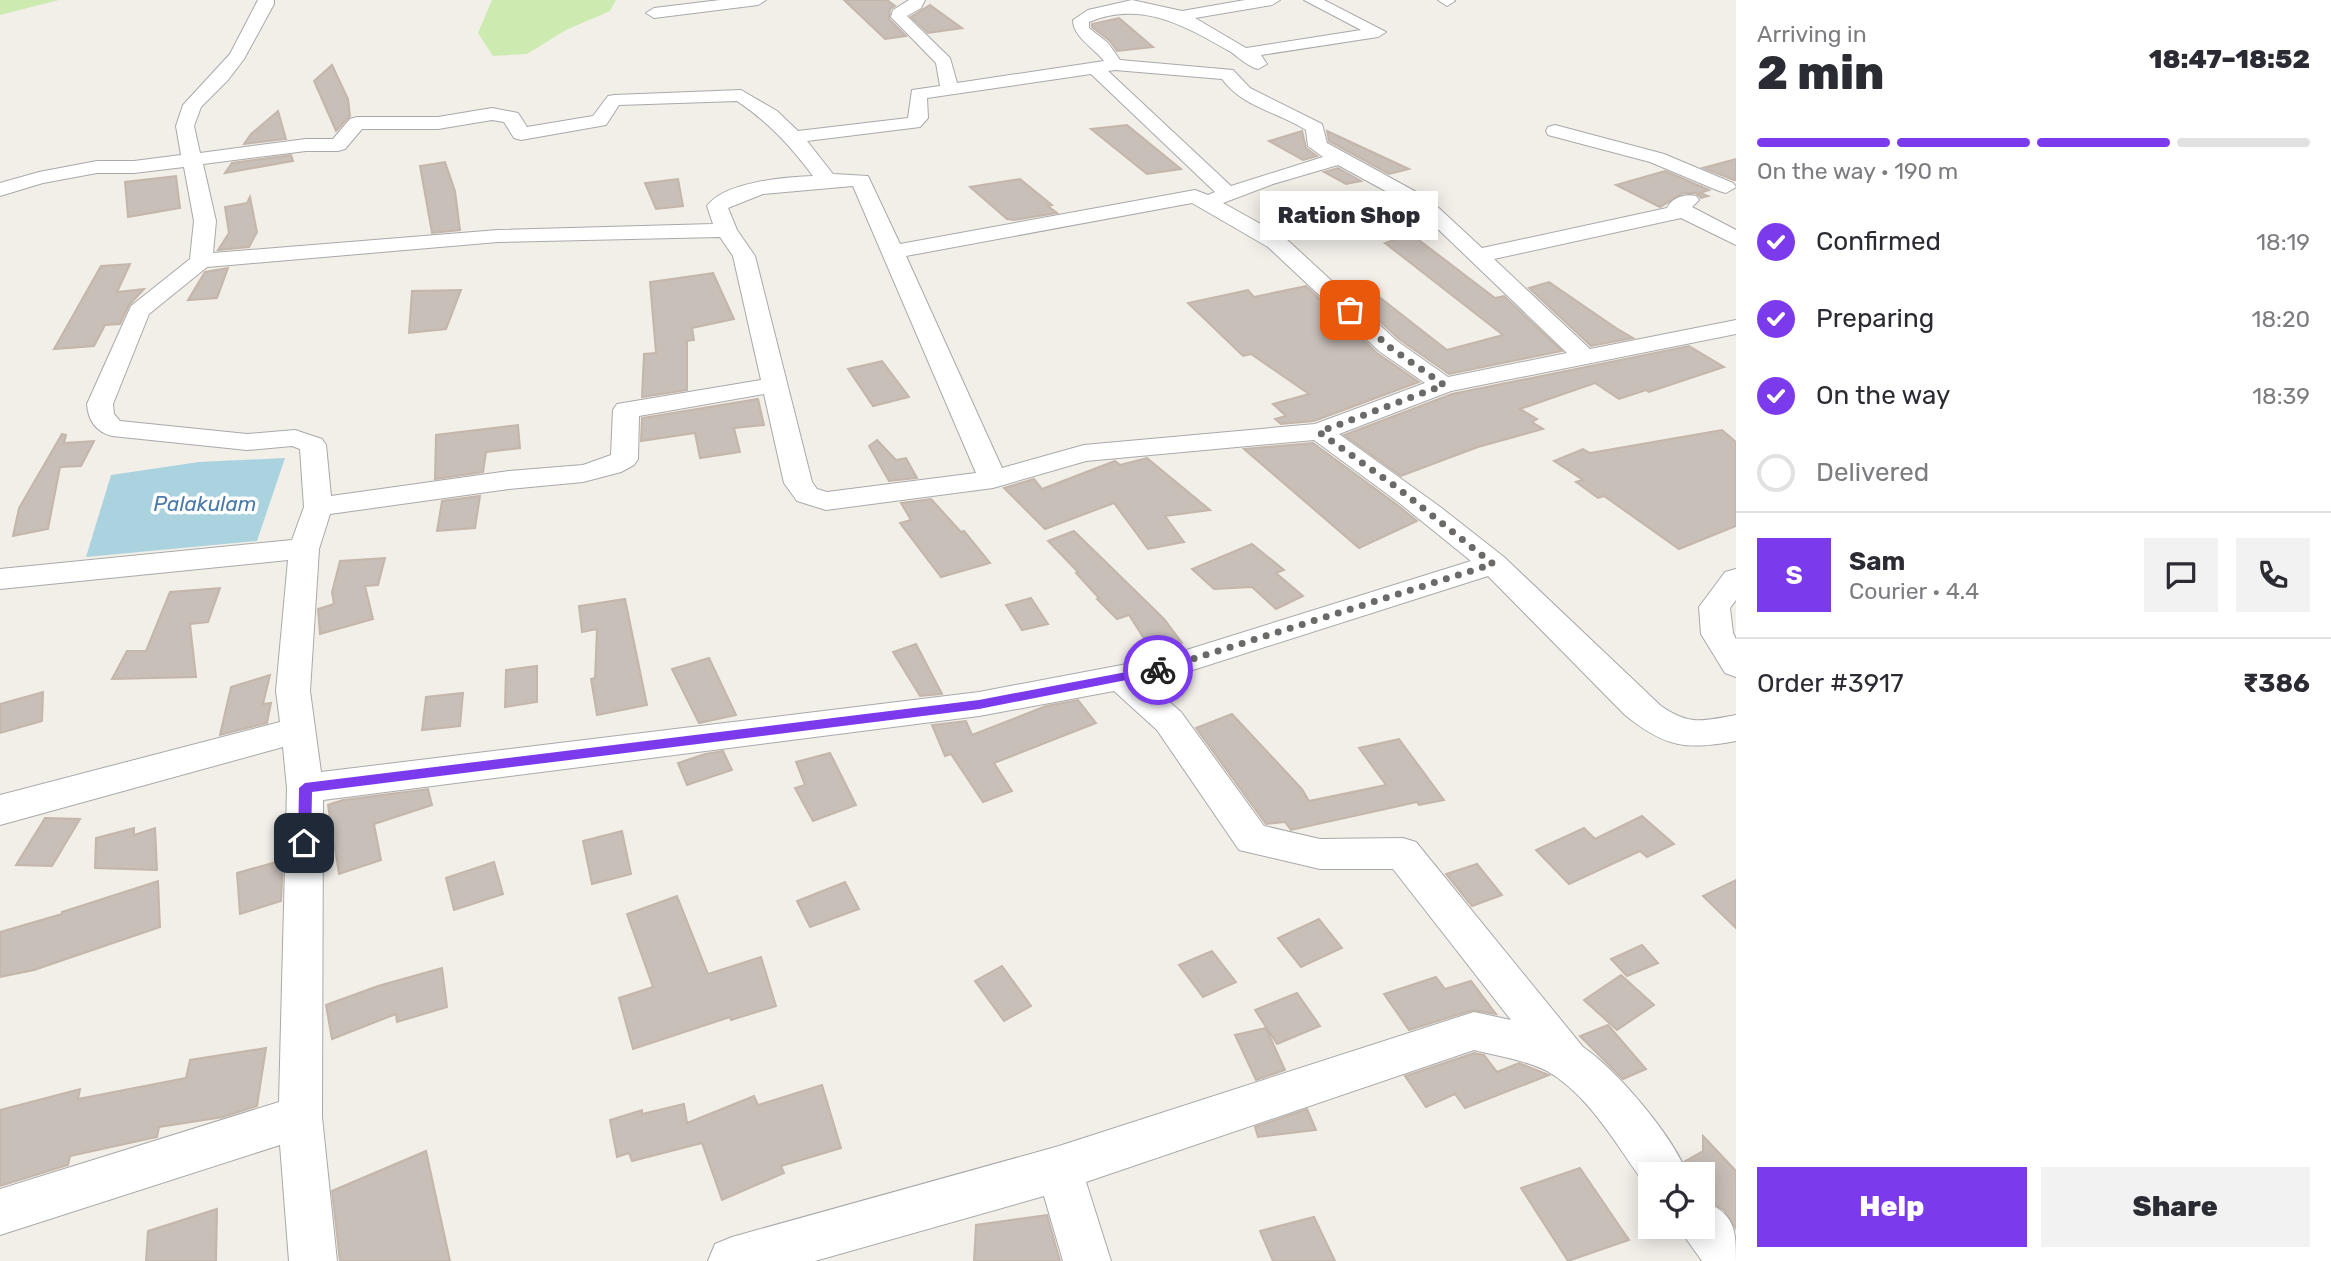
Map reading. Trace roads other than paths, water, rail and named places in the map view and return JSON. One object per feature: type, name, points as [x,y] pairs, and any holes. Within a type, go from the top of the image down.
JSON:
[{"type":"street","points":[[201,261],[205,221],[185,126],[192,105],[222,76],[238,55],[250,27],[267,4],[266,0]]},
{"type":"street","points":[[654,13],[758,0]]},
{"type":"street","points":[[917,0],[915,5],[899,13],[899,17],[944,62],[950,90]]},
{"type":"street","points":[[794,137],[913,123],[919,118],[918,94],[1105,66],[1227,74],[1258,65],[1256,60],[1244,52],[1152,0]]},
{"type":"street","points":[[1228,194],[1105,66],[1102,47],[1081,29],[1081,20],[1094,13],[1135,4],[1180,16],[1272,0]]},
{"type":"street","points":[[1244,52],[1378,32],[1312,0]]},
{"type":"street","points":[[1227,74],[1232,82],[1243,90],[1315,128],[1318,146],[1422,203],[1585,357]]},
{"type":"street","points":[[0,190],[39,178],[97,167],[192,162],[306,145],[338,145],[357,122],[438,123],[492,114],[511,117],[521,134],[599,121],[614,100],[741,95],[770,115],[794,137],[825,178]]},
{"type":"street","points":[[1555,131],[1657,158],[1731,185]]},
{"type":"street","points":[[1206,202],[1340,158]]},
{"type":"street","points":[[993,480],[861,180],[825,178],[723,199],[717,206],[726,230],[744,256],[798,483],[807,495],[826,501],[993,480],[1084,453],[1319,432],[1444,385],[1733,331]]},
{"type":"street","points":[[1731,185],[1676,207],[1736,239]]},
{"type":"street","points":[[893,252],[1195,196],[1276,242],[1388,346],[1444,385]]},
{"type":"street","points":[[1476,256],[1682,211]]},
{"type":"street","points":[[313,1261],[300,1117],[305,788],[293,691],[304,550],[318,507],[313,445],[295,438],[247,442],[112,428],[101,416],[100,404],[139,311],[201,261],[498,236],[726,230]]},
{"type":"street","points":[[318,507],[571,475],[611,467],[624,459],[626,410],[775,385]]},
{"type":"street","points":[[1319,432],[1399,489],[1493,564],[1651,717],[1692,734],[1736,728]]},
{"type":"street","points":[[0,579],[304,550]]},
{"type":"street","points":[[305,788],[979,704],[1165,668],[1493,564]]},
{"type":"street","points":[[1736,579],[1714,607],[1717,634],[1736,665]]},
{"type":"street","points":[[1120,677],[1169,721],[1252,839],[1320,854],[1403,853],[1570,1062],[1609,1101],[1656,1162]]},
{"type":"street","points":[[0,810],[298,730]]},
{"type":"street","points":[[732,1261],[1059,1169],[1474,1031],[1528,1045],[1570,1062]]},
{"type":"street","points":[[0,1212],[300,1117]]},
{"type":"street","points":[[1059,1169],[1087,1261]]},
{"type":"street","points":[[1714,1239],[1731,1261]]},
{"type":"water","name":"Palakulam","points":[[285,458],[257,541],[86,557],[111,475],[199,462]]},
{"type":"place","name":"Ration Shop","points":[[1350,310]]}]
